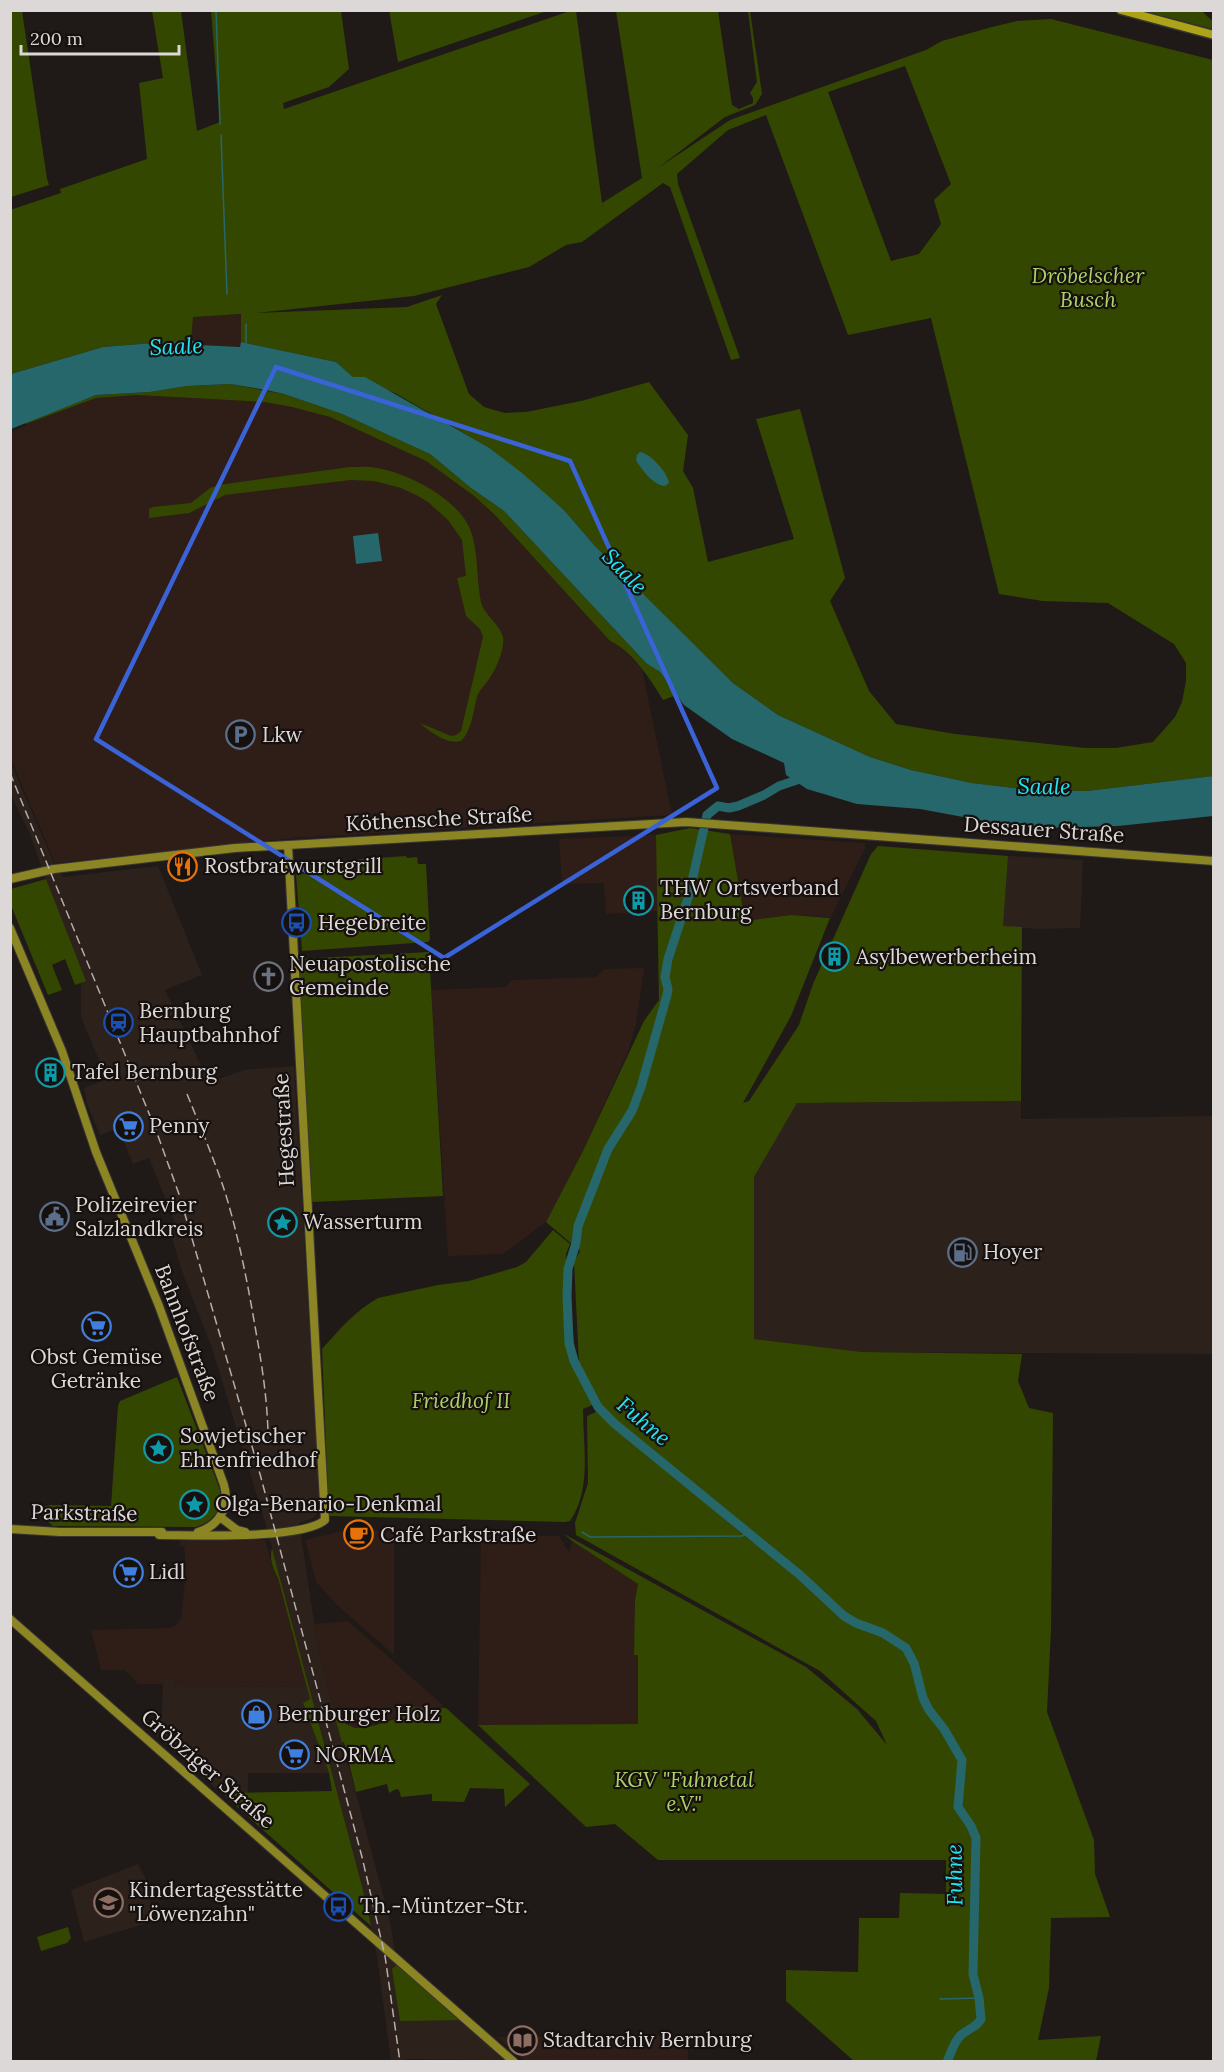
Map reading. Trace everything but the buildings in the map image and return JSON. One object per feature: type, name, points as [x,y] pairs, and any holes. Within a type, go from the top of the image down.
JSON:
[{"type":"main road","points":[[1121,10],[1214,35]]},
{"type":"main road","name":"Köthensche Straße","points":[[10,879],[58,869],[214,850],[695,822],[872,836]]},
{"type":"main road","name":"Dessauer Straße","points":[[872,836],[1214,861]]},
{"type":"main road","name":"Hegestraße","points":[[288,845],[325,1520]]},
{"type":"main road","name":"Bahnhofstraße","points":[[10,928],[62,1051],[92,1143],[159,1306],[225,1485],[226,1502],[220,1517]]},
{"type":"main road","points":[[220,1517],[237,1530],[249,1533]]},
{"type":"main road","name":"Parkstraße","points":[[10,1529],[56,1532],[200,1532],[213,1525],[220,1517]]},
{"type":"main road","name":"Parkstraße","points":[[157,1532],[159,1535],[304,1530],[325,1520]]},
{"type":"main road","name":"Gröbziger Straße","points":[[10,1619],[514,2061]]},
{"type":"highlighted area","points":[[276,367],[570,461],[717,788],[444,958],[96,739]]},
{"type":"shaded area","points":[[242,314],[241,347],[200,345],[191,340],[193,317]]},
{"type":"shaded area","points":[[137,395],[264,402],[311,411],[330,417],[426,461],[474,496],[494,514],[610,641],[618,645],[642,669],[672,815],[295,838],[55,863],[11,759],[10,432],[96,398]]},
{"type":"shaded area","name":"Bernburg Hauptbahnhof","points":[[10,761],[54,863],[63,877],[158,866],[202,975],[165,990],[209,1082],[245,1070],[294,1066],[320,1509],[313,1518],[299,1523],[319,1655],[390,1921],[397,1965],[392,1970],[462,2020],[503,2060],[405,2059],[404,2061],[391,2061],[377,1956],[362,1886],[266,1525],[212,1348],[182,1271],[168,1225],[175,1222],[149,1158],[133,1164],[118,1128],[100,1135],[87,1104],[84,1088],[107,1079],[81,1017],[81,981],[29,832],[11,795]]},
{"type":"shaded area","points":[[730,834],[865,843],[865,848],[831,917],[791,915],[745,921]]},
{"type":"shaded area","points":[[656,835],[660,911],[606,914],[604,883],[562,884],[559,839]]},
{"type":"shaded area","points":[[1008,856],[1083,860],[1080,928],[1036,929],[1002,926]]},
{"type":"shaded area","points":[[644,968],[636,1024],[628,1052],[582,1153],[546,1222],[503,1254],[448,1256],[431,990],[505,987],[512,980],[596,977],[604,969]]},
{"type":"shaded area","points":[[1021,1101],[1021,1119],[1213,1116],[1213,1354],[862,1352],[754,1339],[754,1177],[797,1103]]},
{"type":"shaded area","points":[[350,1529],[394,1532],[394,1655],[338,1606],[316,1582],[305,1540]]},
{"type":"shaded area","points":[[481,1534],[559,1536],[569,1552],[572,1541],[638,1584],[635,1600],[634,1655],[638,1655],[638,1724],[478,1725]]},
{"type":"shaded area","points":[[265,1540],[273,1569],[278,1578],[307,1687],[175,1686],[174,1680],[163,1680],[163,1684],[138,1684],[125,1670],[101,1670],[91,1630],[170,1628],[176,1625],[181,1618],[185,1553],[184,1546],[180,1546],[180,1541]]},
{"type":"shaded area","points":[[348,1621],[445,1707],[412,1707],[394,1718],[373,1726],[355,1728],[346,1724],[332,1706],[314,1624]]},
{"type":"shaded area","points":[[163,1680],[174,1680],[175,1686],[307,1687],[310,1700],[303,1703],[329,1773],[248,1773],[248,1793],[234,1793],[226,1797],[151,1731],[162,1718]]},
{"type":"shaded area","points":[[138,1864],[146,1880],[154,1921],[84,1942],[71,1890]]},
{"type":"shaded area","points":[[688,2035],[688,2062],[525,2061],[497,2037]]},
{"type":"green space","points":[[389,10],[547,10],[547,11],[398,62]]},
{"type":"green space","points":[[10,11],[22,11],[49,185],[11,197]]},
{"type":"green space","name":"Dröbelscher Busch","points":[[152,11],[181,11],[197,131],[220,122],[211,11],[341,11],[349,69],[329,87],[283,103],[284,109],[570,11],[576,11],[602,203],[642,178],[616,11],[718,11],[732,105],[739,109],[753,103],[750,93],[757,82],[748,11],[750,11],[762,94],[755,105],[725,117],[658,168],[730,120],[926,50],[942,41],[1017,21],[1051,19],[1213,60],[1213,776],[1087,791],[1030,790],[972,783],[911,770],[870,757],[778,715],[733,683],[595,546],[564,510],[488,447],[395,393],[353,377],[336,362],[241,342],[241,314],[193,317],[191,340],[103,347],[11,374],[10,210],[61,193],[60,189],[147,159],[139,83],[163,78]],"holes":[[[905,66],[951,184],[934,200],[941,224],[919,254],[891,261],[828,92]],[[766,115],[848,335],[931,318],[999,594],[1043,601],[1108,603],[1174,644],[1186,663],[1186,681],[1182,702],[1175,717],[1153,742],[1116,748],[1085,748],[955,734],[896,724],[869,691],[830,601],[845,578],[800,409],[756,419],[794,539],[708,562],[693,488],[683,471],[688,435],[649,382],[581,401],[526,412],[505,413],[484,407],[469,394],[436,304],[442,295],[407,307],[256,313],[414,296],[529,267],[566,245],[582,242],[663,183],[670,187],[731,360],[740,358],[678,184],[677,174],[728,130]]]},
{"type":"green space","points":[[1144,11],[1202,11],[1213,21],[1213,29]]},
{"type":"green space","points":[[230,384],[284,394],[342,414],[430,454],[471,488],[504,511],[646,663],[660,672],[684,705],[674,696],[663,700],[647,675],[626,651],[610,641],[494,514],[474,496],[426,461],[330,417],[264,402],[137,395],[96,398],[26,424],[25,422],[96,395]]},
{"type":"green space","points":[[350,467],[389,471],[403,475],[431,489],[455,508],[470,529],[475,547],[481,602],[501,632],[503,642],[497,664],[478,694],[470,725],[461,741],[445,739],[420,723],[451,736],[461,731],[483,637],[480,629],[466,616],[457,578],[466,576],[462,540],[448,520],[428,502],[401,488],[374,481],[351,480],[225,495],[189,513],[149,518],[149,509],[153,507],[191,503],[210,488],[218,485]]},
{"type":"green space","points":[[690,828],[730,834],[745,921],[791,915],[830,918],[791,1016],[743,1103],[749,1101],[799,1025],[813,984],[871,854],[878,846],[1008,856],[1003,926],[1022,927],[1021,1101],[797,1103],[754,1177],[754,1339],[862,1352],[1022,1354],[1018,1381],[1029,1408],[1053,1413],[1051,1629],[1047,1712],[1094,1840],[1095,1874],[1110,1917],[1051,1918],[1049,1988],[1038,2040],[1101,2036],[1096,2061],[854,2061],[786,2001],[786,1970],[858,1972],[859,1918],[899,1918],[900,1893],[946,1894],[946,1860],[658,1860],[615,1824],[586,1827],[478,1725],[638,1724],[638,1655],[634,1655],[635,1600],[638,1584],[564,1534],[806,1667],[857,1709],[887,1745],[876,1721],[820,1671],[576,1535],[575,1523],[588,1483],[587,1416],[598,1411],[595,1404],[583,1409],[584,1481],[577,1509],[570,1521],[329,1516],[322,1349],[355,1315],[378,1298],[469,1281],[517,1267],[526,1262],[553,1230],[570,1244],[566,1254],[576,1363],[585,1379],[579,1364],[574,1262],[580,1251],[546,1222],[582,1153],[644,1021],[659,1000],[656,835]],"holes":[[[610,1421],[785,1566],[747,1538]]]},
{"type":"green space","points":[[406,856],[407,858],[417,857],[418,864],[426,864],[430,940],[428,942],[302,951],[296,874],[306,874],[306,863]]},
{"type":"green space","points":[[46,879],[86,981],[75,985],[65,959],[52,965],[62,990],[48,995],[10,903],[11,889]]},
{"type":"green space","points":[[429,952],[443,1196],[312,1202],[298,959]]},
{"type":"green space","points":[[177,1377],[220,1490],[220,1503],[212,1518],[196,1527],[53,1526],[45,1519],[39,1508],[50,1505],[111,1506],[120,1401]]},
{"type":"green space","points":[[272,1548],[371,1926],[226,1797],[234,1793],[332,1791],[329,1773],[303,1703],[310,1699],[278,1578],[272,1564]]},
{"type":"green space","points":[[332,1706],[346,1724],[355,1728],[373,1726],[395,1719],[411,1707],[446,1708],[530,1784],[505,1807],[504,1789],[470,1788],[464,1802],[432,1801],[432,1794],[401,1797],[399,1790],[396,1789],[389,1793],[387,1784],[356,1792],[344,1742],[342,1743]]},
{"type":"green space","points":[[68,1927],[71,1938],[67,1943],[41,1951],[37,1937]]},
{"type":"green space","points":[[397,1965],[462,2020],[400,2021],[392,1969]]},
{"type":"water","name":"Saale","points":[[191,340],[200,345],[240,347],[241,342],[336,362],[353,377],[365,377],[488,447],[564,510],[595,546],[733,683],[778,715],[870,757],[911,770],[972,783],[1030,790],[1087,791],[1213,776],[1213,816],[1118,826],[1043,828],[985,821],[920,809],[857,804],[807,789],[786,775],[784,763],[732,739],[684,705],[660,672],[646,663],[504,511],[471,488],[430,454],[342,414],[284,394],[230,384],[96,395],[11,429],[11,374],[103,347]]},
{"type":"water","points":[[640,452],[658,464],[669,483],[665,486],[661,485],[648,476],[636,460]]},
{"type":"water","points":[[378,533],[382,561],[356,564],[353,536]]},
{"type":"waterway","points":[[216,10],[220,124]]},
{"type":"waterway","points":[[221,135],[227,294]]},
{"type":"waterway","points":[[246,324],[246,344]]},
{"type":"waterway","name":"Fuhne","points":[[802,772],[797,780],[779,786],[764,795],[738,806],[729,808],[718,806],[707,815],[688,898],[668,959],[665,977],[667,995],[641,1087],[632,1111],[608,1149],[578,1226],[576,1243],[568,1269],[569,1343],[574,1361],[598,1407],[615,1424],[800,1575],[844,1616],[883,1633],[906,1648],[914,1663],[923,1698],[962,1760],[958,1807],[976,1838],[973,1974],[981,2019],[959,2038],[947,2062]]},
{"type":"waterway","points":[[582,1532],[590,1537],[742,1536],[748,1533]]},
{"type":"waterway","points":[[940,1999],[979,1998]]},
{"type":"railway","points":[[10,773],[157,1133],[180,1197],[260,1474],[362,1857],[385,1956],[400,2062]]},
{"type":"railway","points":[[187,1094],[221,1180],[239,1244],[260,1357],[268,1432]]},
{"type":"place","name":"Lkw","points":[[241,735]]},
{"type":"place","name":"Rostbratwurstgrill","points":[[183,866]]},
{"type":"place","name":"THW Ortsverband Bernburg","points":[[639,900]]},
{"type":"place","name":"Hegebreite","points":[[297,923]]},
{"type":"place","name":"Asylbewerberheim","points":[[835,957]]},
{"type":"place","name":"Neuapostolische Gemeinde","points":[[268,976]]},
{"type":"place","name":"Bernburg Hauptbahnhof","points":[[118,1023]]},
{"type":"place","name":"Tafel Bernburg","points":[[51,1072]]},
{"type":"place","name":"Penny","points":[[128,1126]]},
{"type":"place","name":"Polizeirevier Salzlandkreis","points":[[54,1217]]},
{"type":"place","name":"Wasserturm","points":[[282,1222]]},
{"type":"place","name":"Hoyer","points":[[962,1252]]},
{"type":"place","name":"Obst Gemüse Getränke","points":[[96,1326]]},
{"type":"place","name":"Sowjetischer Ehrenfriedhof","points":[[159,1448]]},
{"type":"place","name":"Olga-Benario-Denkmal","points":[[194,1504]]},
{"type":"place","name":"Café Parkstraße","points":[[359,1535]]},
{"type":"place","name":"Lidl","points":[[128,1572]]},
{"type":"place","name":"Bernburger Holz","points":[[257,1714]]},
{"type":"place","name":"NORMA","points":[[294,1755]]},
{"type":"place","name":"Kindertagesstätte \"Löwenzahn\"","points":[[108,1902]]},
{"type":"place","name":"Th.-Müntzer-Str.","points":[[339,1906]]},
{"type":"place","name":"Stadtarchiv Bernburg","points":[[522,2040]]},
{"type":"park label","name":"Friedhof II","points":[[461,1401]]},
{"type":"park label","name":"KGV \"Fuhnetal e.V.\"","points":[[684,1792]]}]
